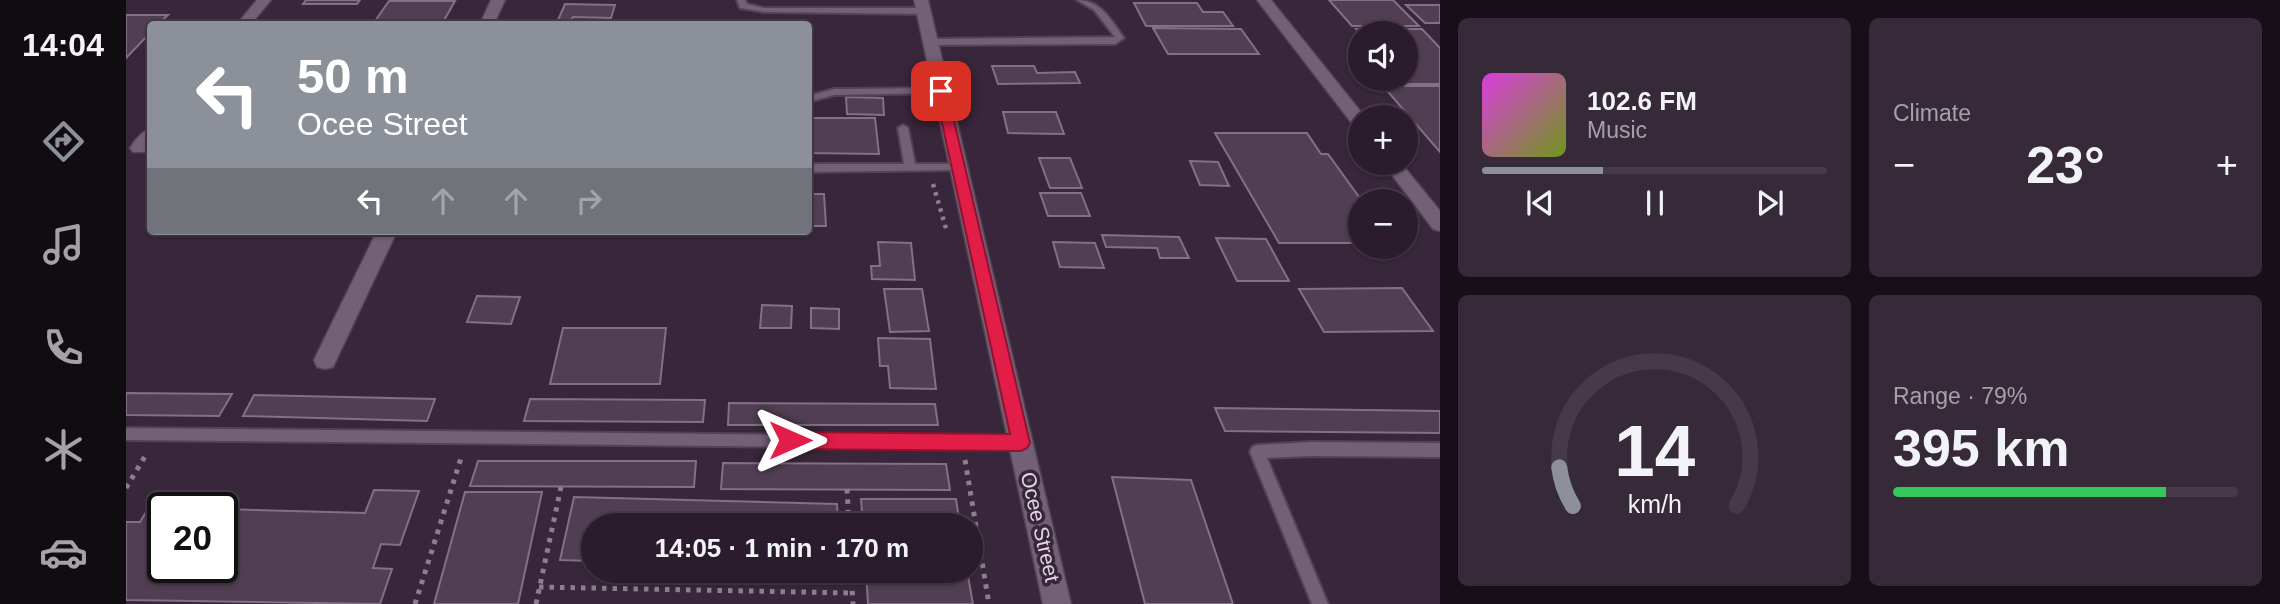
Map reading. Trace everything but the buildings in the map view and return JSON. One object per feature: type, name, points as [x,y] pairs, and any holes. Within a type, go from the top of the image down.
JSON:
[{"type":"street","points":[[246,21],[264,0]]},
{"type":"street","points":[[488,21],[498,0]]},
{"type":"street","points":[[1264,0],[1348,107]]},
{"type":"street","name":"Ocee Street","points":[[922,6],[1057,604]]},
{"type":"street","points":[[1401,175],[1440,224]]},
{"type":"street","points":[[325,360],[385,235]]},
{"type":"lane","points":[[741,0],[743,6],[764,10],[922,6]]},
{"type":"lane","points":[[930,42],[1115,41],[1120,38],[1097,8],[1081,0]]},
{"type":"lane","points":[[812,98],[834,92],[941,91]]},
{"type":"lane","points":[[903,128],[910,168]]},
{"type":"lane","points":[[812,168],[959,168]]},
{"type":"lane","points":[[126,434],[1021,443]]},
{"type":"lane","points":[[1320,604],[1257,452],[1312,449],[1440,450]]},
{"type":"path","points":[[928,168],[949,236]]},
{"type":"path","points":[[126,488],[158,435]]},
{"type":"path","points":[[415,604],[468,438]]},
{"type":"path","points":[[962,442],[989,604]]},
{"type":"path","points":[[536,604],[561,487]]},
{"type":"path","points":[[847,489],[848,513]]},
{"type":"path","points":[[852,583],[852,604]]},
{"type":"path","points":[[539,587],[852,593]]},
{"type":"route","points":[[790,440],[1021,443],[941,91]]}]
